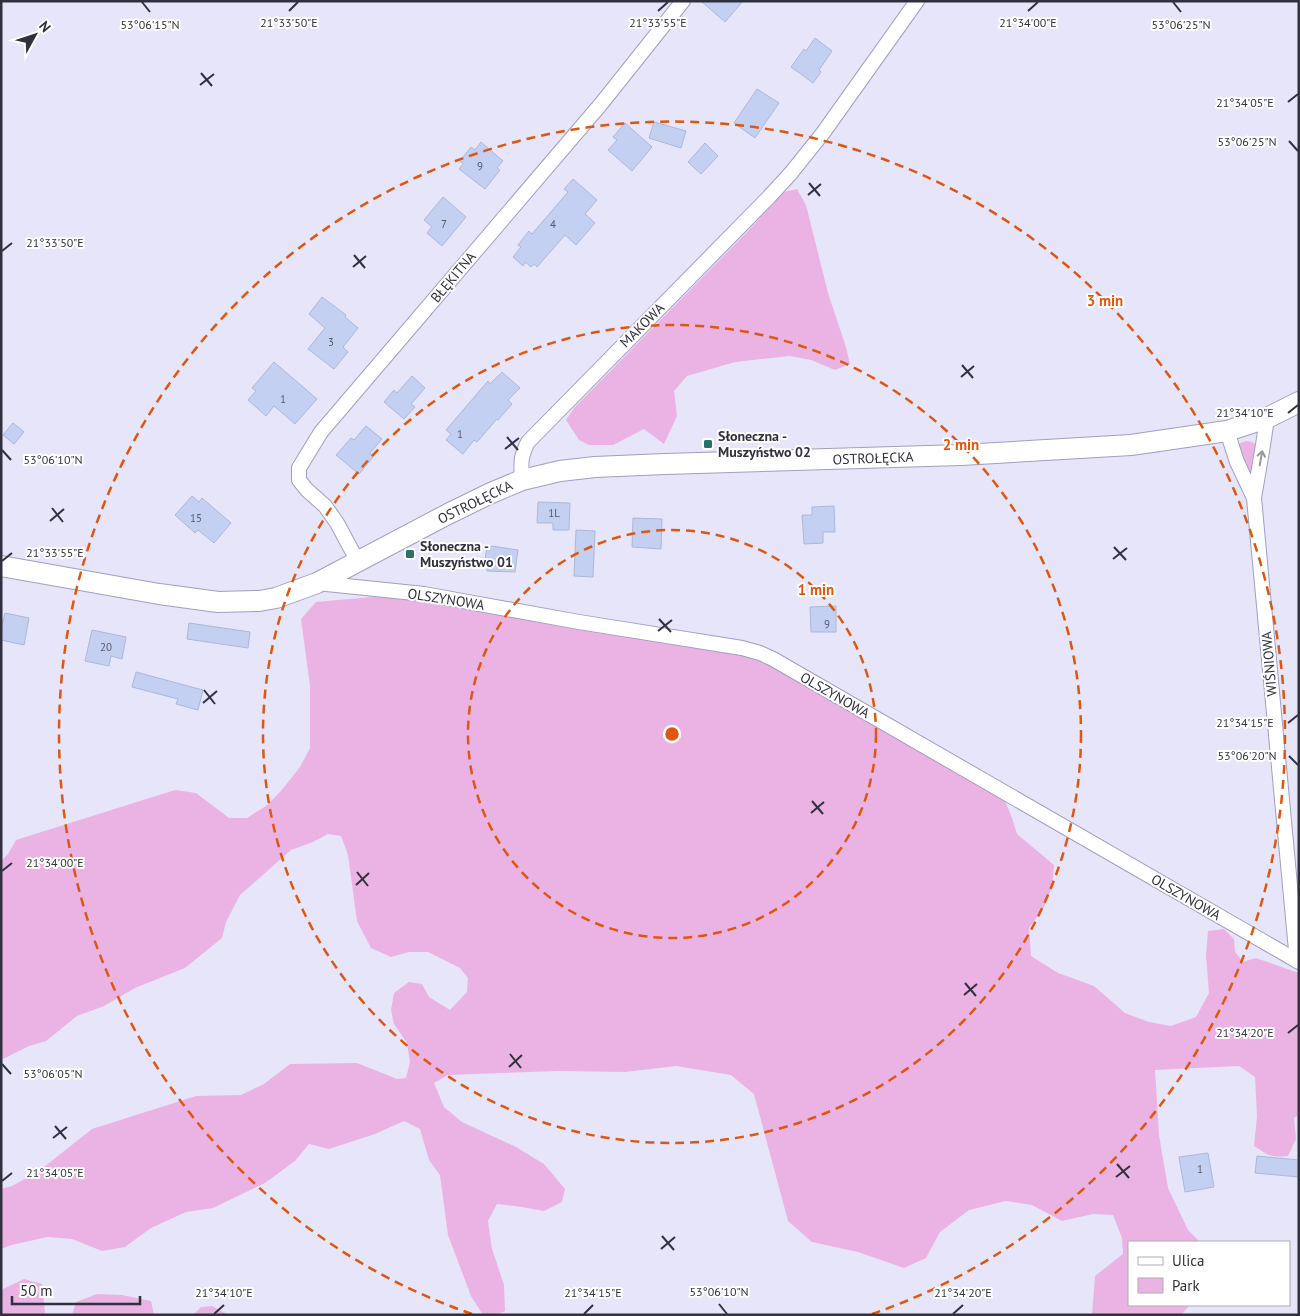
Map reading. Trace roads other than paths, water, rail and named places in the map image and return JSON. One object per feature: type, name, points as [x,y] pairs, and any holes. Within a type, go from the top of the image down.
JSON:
[{"type":"street","name":"BŁĘKITNA","points":[[358,562],[337,523],[325,506],[307,490],[300,480],[299,468],[321,432],[601,104],[683,1]]},
{"type":"street","name":"MAKOWA","points":[[522,480],[520,461],[528,442],[784,180],[823,133],[918,1]]},
{"type":"street","name":"OSTROŁĘCKA","points":[[1,566],[159,594],[218,602],[276,598],[317,583],[491,493],[522,480],[560,471],[595,467],[961,455],[1131,445],[1226,431],[1266,418],[1299,402]]},
{"type":"street","points":[[1254,498],[1266,418]]},
{"type":"street","name":"WIŚNIOWA","points":[[1226,431],[1237,462],[1254,498],[1298,962]]},
{"type":"street","name":"OLSZYNOWA","points":[[317,583],[424,594],[579,622],[742,648],[760,653],[1298,962]]},
{"type":"place","name":"Słoneczna - Muszyństwo 02","points":[[708,444]]},
{"type":"place","name":"Słoneczna - Muszyństwo 01","points":[[410,554]]}]
